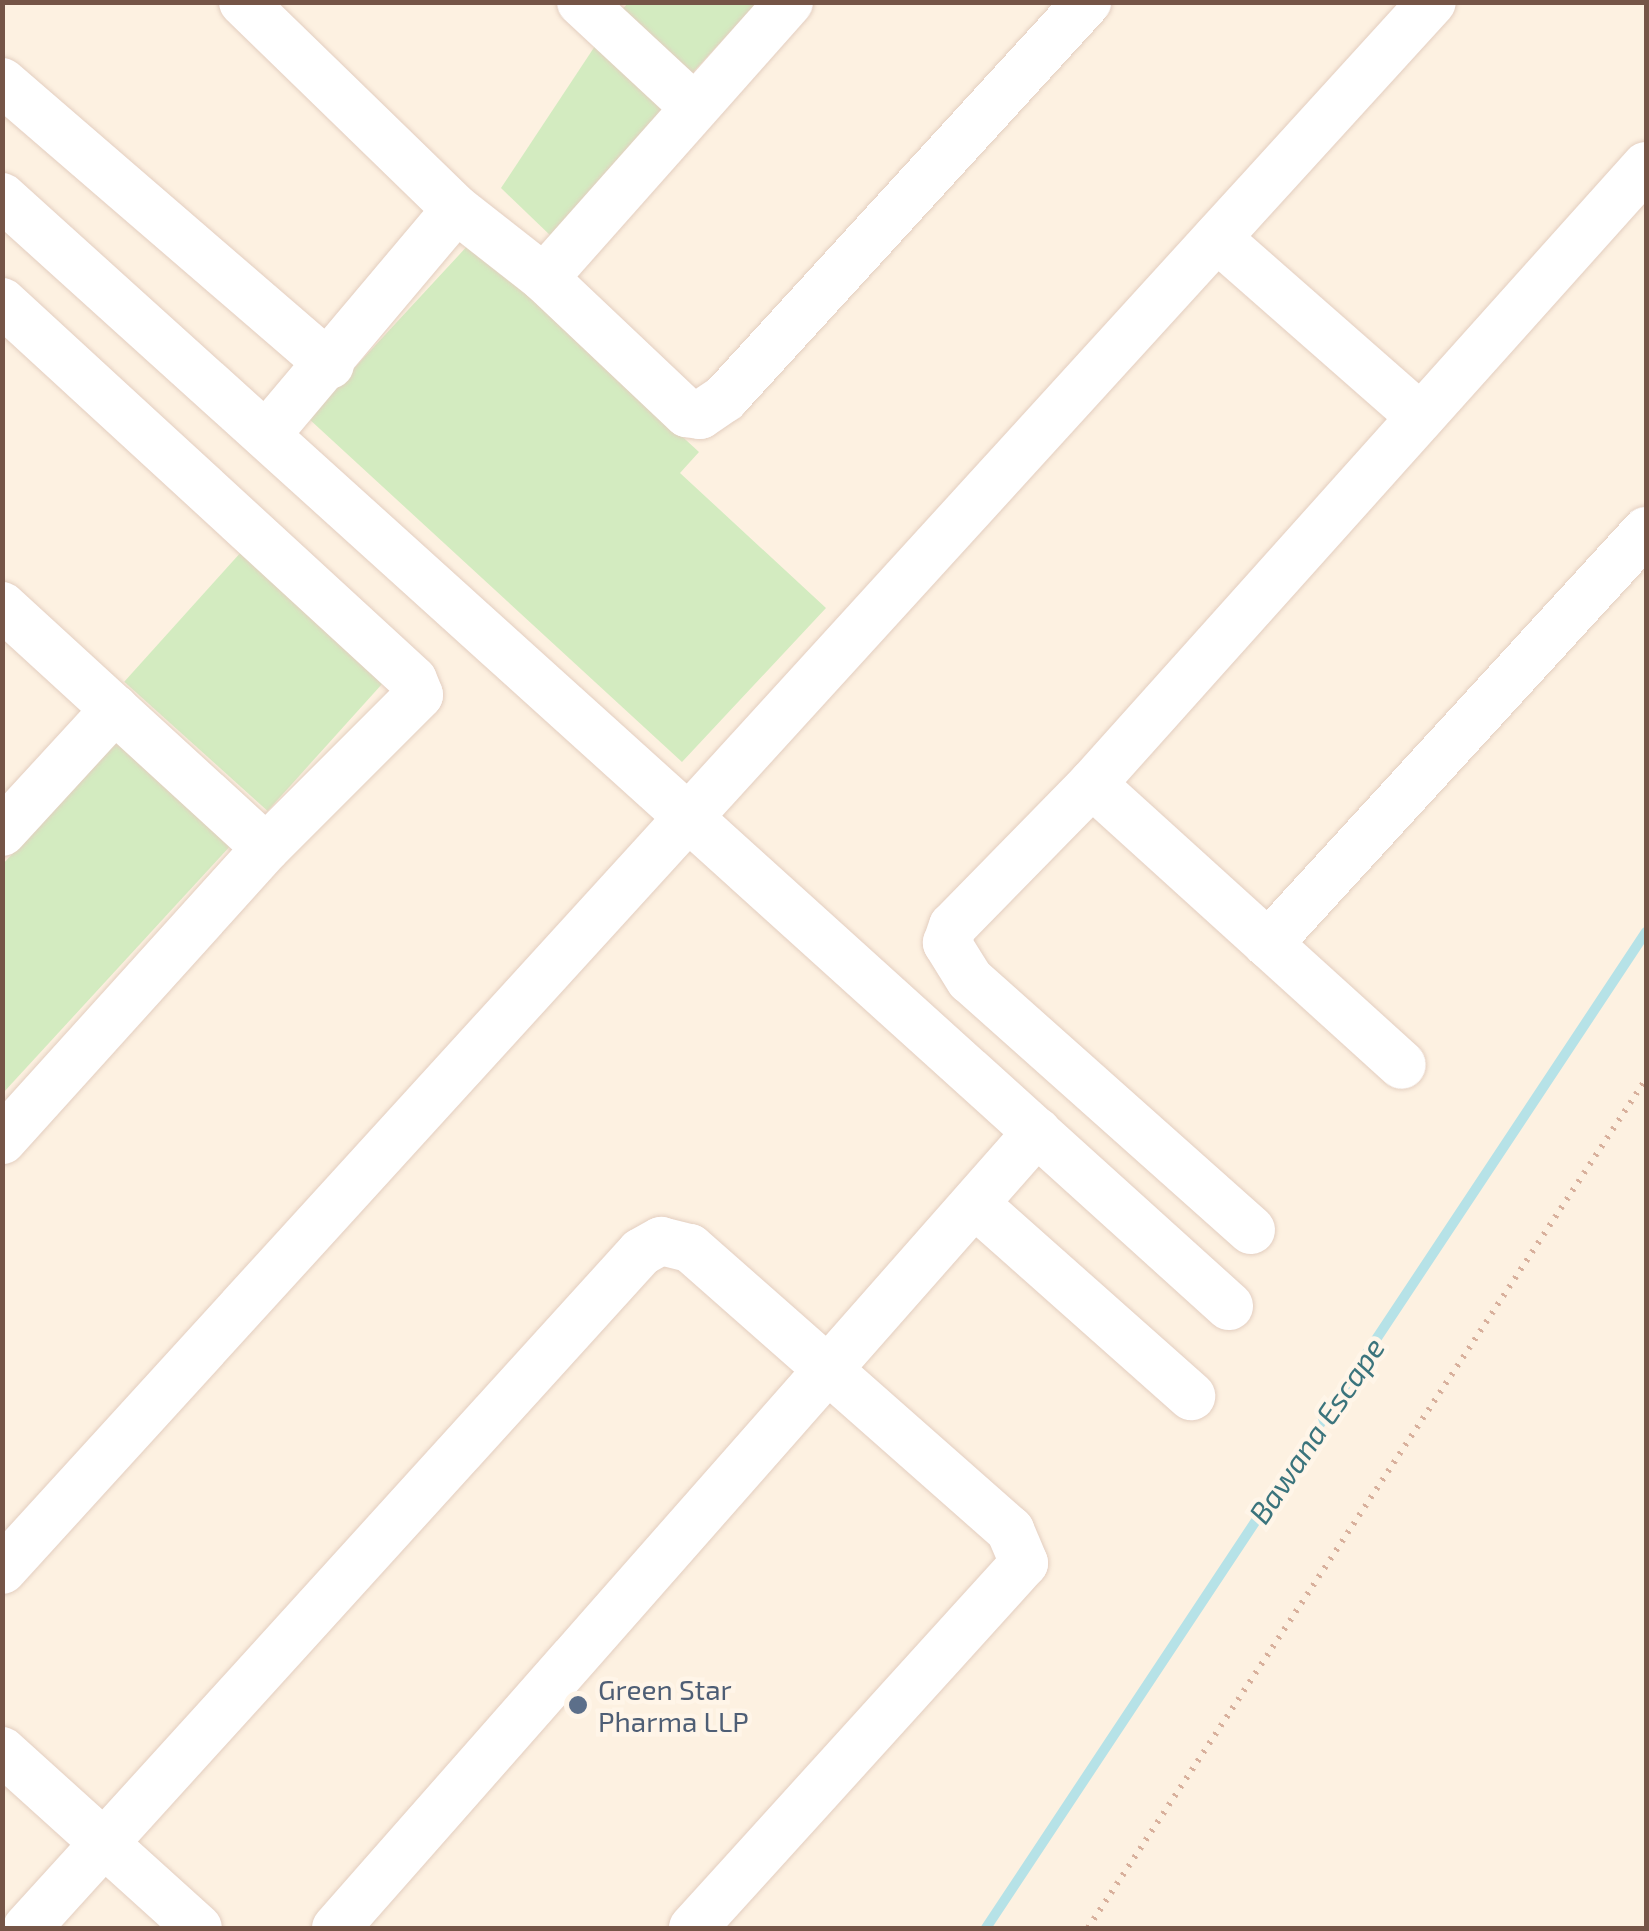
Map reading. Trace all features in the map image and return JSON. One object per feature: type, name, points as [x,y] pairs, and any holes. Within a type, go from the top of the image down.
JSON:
[{"type":"street","points":[[243,2],[456,209],[544,278],[687,413],[713,410],[1088,2]]},
{"type":"street","points":[[580,2],[694,106]]},
{"type":"street","points":[[544,278],[788,2]]},
{"type":"street","points":[[2,1570],[1432,2]]},
{"type":"street","points":[[2,82],[330,365]]},
{"type":"street","points":[[1252,1230],[950,957],[953,926],[1092,784],[1646,166]]},
{"type":"street","points":[[2,197],[1229,1306]]},
{"type":"street","points":[[266,435],[330,365],[456,209]]},
{"type":"street","points":[[1217,238],[1421,418]]},
{"type":"street","points":[[2,302],[413,680],[413,708],[266,848],[2,1140]]},
{"type":"street","points":[[1268,944],[1646,531]]},
{"type":"street","points":[[2,606],[266,848]]},
{"type":"street","points":[[2,832],[114,709]]},
{"type":"street","points":[[1092,784],[1402,1064]]},
{"type":"street","points":[[336,1928],[831,1375],[1038,1132]]},
{"type":"street","points":[[976,1205],[1190,1396]]},
{"type":"street","points":[[27,1928],[641,1252],[661,1240],[690,1248],[1010,1530],[1024,1563],[693,1928]]},
{"type":"street","points":[[2,1750],[198,1928]]},
{"type":"path","points":[[1088,1928],[1646,1079]]},
{"type":"green space","points":[[628,3],[757,3],[683,83],[613,19]]},
{"type":"green space","points":[[597,43],[665,109],[553,238],[501,188]]},
{"type":"green space","points":[[471,242],[699,452],[680,473],[826,608],[682,762],[308,418]]},
{"type":"green space","points":[[242,551],[385,680],[268,811],[124,682]]},
{"type":"green space","points":[[119,739],[233,843],[3,1093],[2,865]]},
{"type":"waterway","name":"Bawana Escape","points":[[986,1928],[1646,932]]},
{"type":"place","name":"Green Star Pharma LLP","points":[[578,1705]]}]
